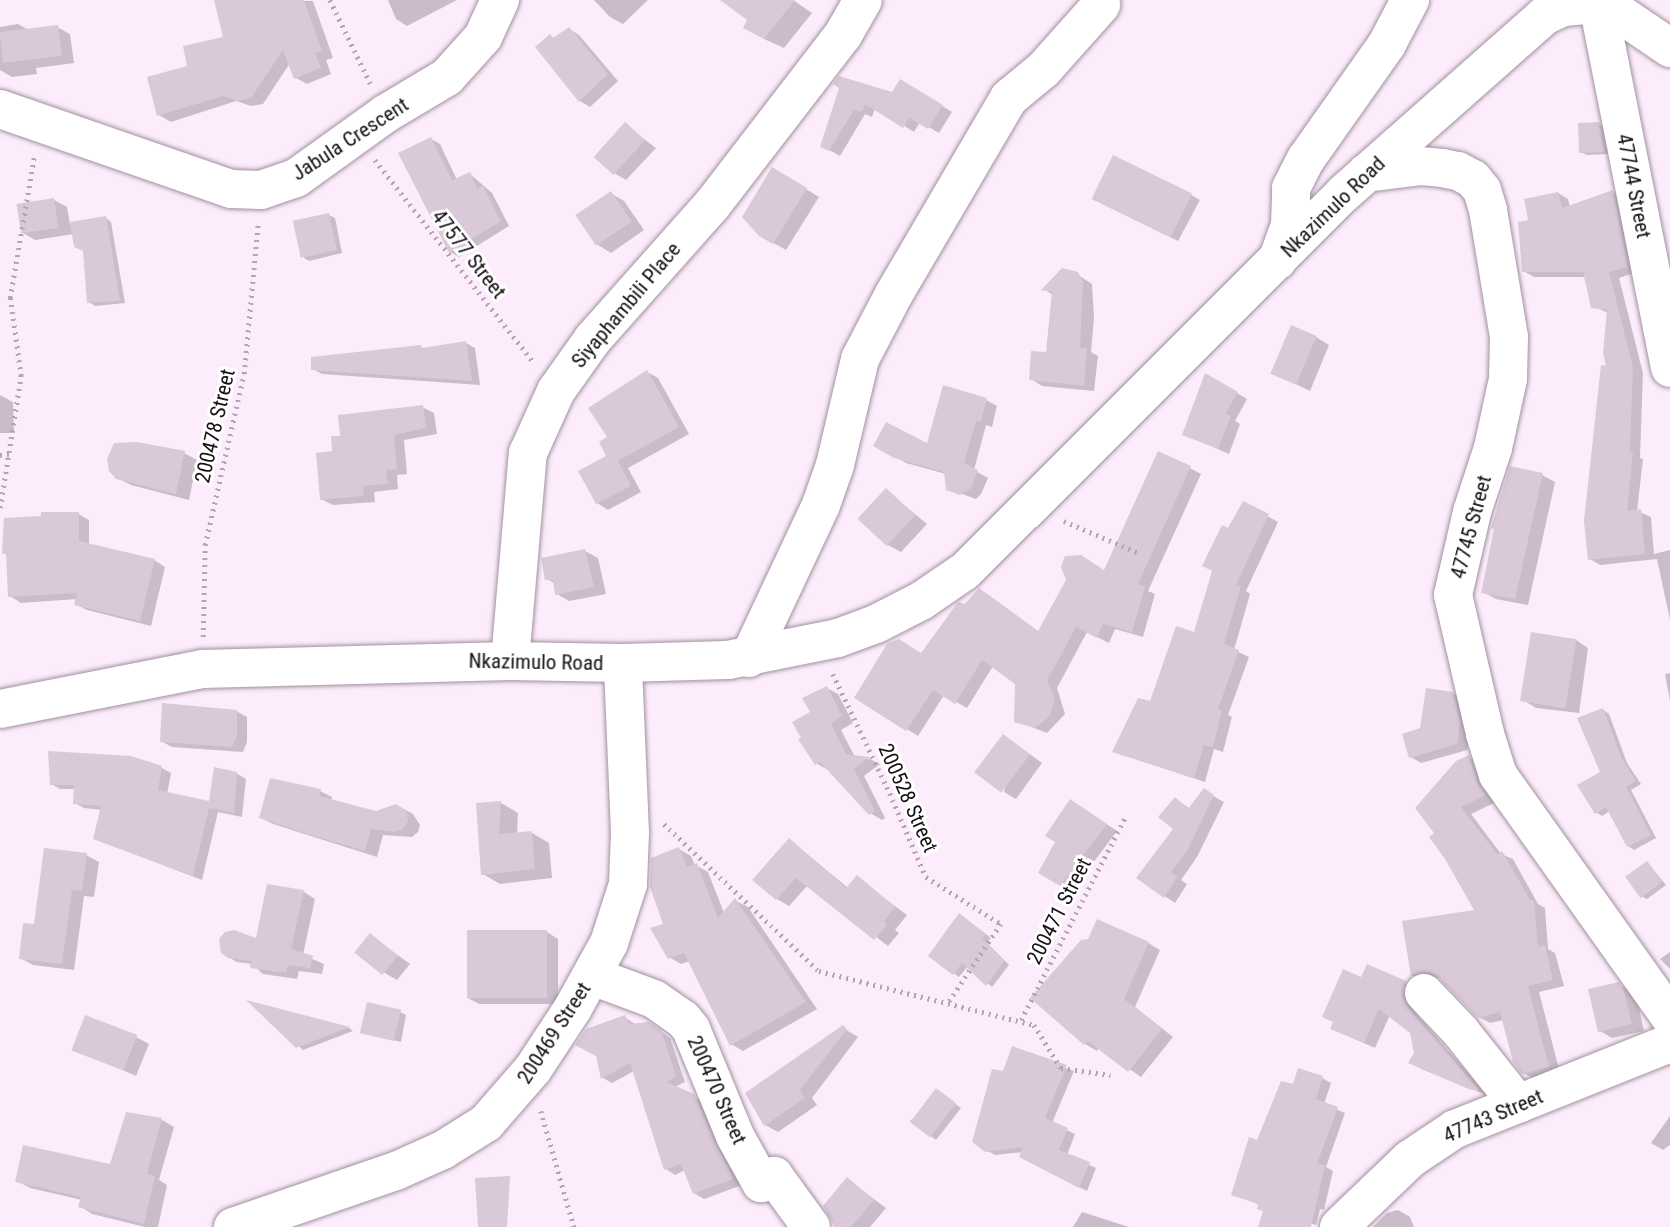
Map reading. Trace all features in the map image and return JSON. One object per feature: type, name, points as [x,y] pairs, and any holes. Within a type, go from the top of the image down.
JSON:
[{"type":"street","name":"Jabula Crescent","points":[[0,109],[231,189],[261,190],[296,178],[371,125],[447,77],[465,60],[488,29],[500,0]]},
{"type":"street","name":"Siyaphambili Place","points":[[510,661],[528,453],[556,391],[593,339],[712,205],[843,35],[863,0]]},
{"type":"street","points":[[1276,263],[1290,225],[1291,188],[1306,159],[1387,44],[1410,0]]},
{"type":"street","points":[[1598,4],[1623,16],[1670,48]]},
{"type":"street","name":"Nkazimulo Road","points":[[0,709],[202,669],[510,661],[623,663],[750,658],[818,643],[876,624],[921,601],[965,571],[1366,173],[1544,16],[1563,7],[1598,4]]},
{"type":"street","name":"47744 Street","points":[[1598,4],[1670,368]]},
{"type":"street","points":[[750,658],[821,505],[835,464],[860,359],[894,294],[1009,98],[1056,57],[1101,5]]},
{"type":"street","name":"47745 Street","points":[[1366,173],[1420,166],[1442,167],[1466,175],[1482,190],[1509,337],[1508,379],[1493,448],[1472,512],[1453,595],[1485,734],[1499,775],[1670,1017]]},
{"type":"street","name":"200469 Street","points":[[233,1227],[396,1171],[443,1150],[485,1123],[533,1069],[592,976],[617,926],[628,884],[631,860],[623,663]]},
{"type":"street","name":"200470 Street","points":[[592,976],[654,999],[683,1019],[691,1029],[735,1136],[761,1183],[774,1175],[811,1227]]},
{"type":"street","points":[[1423,993],[1461,1032],[1518,1104]]},
{"type":"street","name":"47743 Street","points":[[1339,1227],[1410,1158],[1455,1129],[1670,1043]]},
{"type":"path","name":"47577 Street","points":[[330,0],[371,125],[556,391]]},
{"type":"path","points":[[0,509],[21,376],[10,298],[39,124]]},
{"type":"path","name":"200478 Street","points":[[202,669],[205,545],[244,374],[261,190]]},
{"type":"path","points":[[0,455],[10,454]]},
{"type":"path","points":[[1031,507],[1139,553]]},
{"type":"path","name":"200528 Street","points":[[818,643],[887,787],[926,877],[1001,924],[949,1002]]},
{"type":"path","points":[[628,790],[819,971],[890,991],[1021,1020],[1034,1025],[1060,1068],[1111,1075]]},
{"type":"path","name":"200471 Street","points":[[1021,1020],[1126,817]]},
{"type":"path","points":[[533,1069],[574,1227]]},
{"type":"building","points":[[214,0],[304,0],[322,51],[315,53],[321,68],[294,79],[283,50],[251,98],[238,101],[223,96],[157,116],[147,77],[187,66],[183,46],[223,37]]},
{"type":"building","points":[[720,0],[795,0],[764,39],[743,28],[747,20]]},
{"type":"building","points":[[58,25],[62,56],[3,63],[0,32]]},
{"type":"building","points":[[569,27],[608,74],[579,102],[535,47],[550,34],[553,38]]},
{"type":"building","points":[[839,76],[892,92],[900,79],[943,105],[928,129],[909,118],[903,128],[865,104],[862,112],[854,110],[829,151],[820,147],[839,88],[833,84]]},
{"type":"building","points":[[625,122],[645,140],[614,175],[594,157]]},
{"type":"building","points":[[1599,122],[1604,152],[1579,153],[1578,123]]},
{"type":"building","points":[[431,137],[452,180],[470,172],[477,189],[483,186],[501,221],[449,253],[398,153]]},
{"type":"building","points":[[1113,155],[1192,194],[1171,238],[1092,199]]},
{"type":"building","points":[[772,167],[807,188],[773,244],[759,236],[742,217]]},
{"type":"building","points":[[1613,190],[1628,267],[1609,272],[1633,367],[1630,452],[1633,452],[1627,511],[1641,509],[1645,554],[1588,560],[1584,521],[1601,365],[1606,366],[1603,353],[1607,310],[1591,308],[1583,272],[1522,272],[1518,222],[1528,220],[1524,199],[1558,192],[1562,208]]},
{"type":"building","points":[[611,191],[632,222],[596,246],[575,215]]},
{"type":"building","points":[[54,198],[59,228],[21,234],[16,204]]},
{"type":"building","points":[[329,213],[337,250],[301,258],[293,221]]},
{"type":"building","points":[[106,216],[120,301],[87,303],[83,251],[74,247],[70,222]]},
{"type":"building","points":[[1062,268],[1078,272],[1083,282],[1080,348],[1087,348],[1084,386],[1029,380],[1031,351],[1046,352],[1052,292],[1041,290]]},
{"type":"building","points":[[1291,325],[1317,336],[1296,385],[1270,374]]},
{"type":"building","points":[[466,341],[472,381],[311,370],[311,357],[421,345],[422,348]]},
{"type":"building","points":[[647,370],[679,427],[618,461],[631,486],[596,504],[578,471],[606,456],[599,442],[607,437],[588,408]]},
{"type":"building","points":[[1205,373],[1238,392],[1225,414],[1231,416],[1218,449],[1182,435]]},
{"type":"building","points":[[943,385],[987,398],[981,422],[976,421],[964,463],[978,470],[971,488],[960,495],[946,490],[944,472],[894,458],[873,446],[886,422],[927,443]]},
{"type":"building","points":[[423,405],[426,428],[394,435],[397,469],[386,470],[388,484],[363,486],[364,496],[320,500],[316,453],[332,451],[331,436],[340,436],[338,415]]},
{"type":"building","points":[[137,442],[185,451],[176,494],[116,479],[109,471],[107,459],[114,443]]},
{"type":"building","points":[[1158,451],[1191,466],[1138,584],[1145,587],[1132,632],[1103,624],[1097,638],[1076,627],[1047,681],[1055,698],[1050,716],[1035,728],[1014,722],[1015,684],[982,660],[955,704],[933,690],[906,731],[854,698],[887,644],[899,639],[921,653],[958,602],[965,604],[979,588],[1038,631],[1066,580],[1061,567],[1065,556],[1081,555],[1104,570]]},
{"type":"building","points":[[1510,466],[1543,473],[1515,599],[1481,593],[1494,529],[1491,528]]},
{"type":"building","points":[[886,488],[915,515],[887,546],[857,519]]},
{"type":"building","points":[[1243,501],[1269,514],[1236,585],[1241,586],[1224,644],[1239,650],[1218,709],[1222,710],[1213,747],[1204,745],[1194,778],[1112,752],[1138,698],[1150,701],[1176,626],[1194,632],[1212,571],[1202,566],[1222,525],[1228,528]]},
{"type":"building","points":[[41,512],[79,512],[79,541],[155,559],[140,621],[74,605],[77,593],[8,597],[6,553],[2,554],[4,518],[41,516]]},
{"type":"building","points":[[585,549],[594,587],[555,595],[553,580],[545,580],[541,558]]},
{"type":"building","points":[[1531,632],[1576,639],[1565,708],[1520,701]]},
{"type":"building","points":[[827,686],[842,716],[831,724],[846,754],[870,757],[854,769],[875,811],[869,815],[820,762],[815,765],[798,739],[801,738],[792,722],[810,712],[802,698]]},
{"type":"building","points":[[1426,688],[1453,692],[1460,723],[1457,744],[1409,758],[1402,734],[1420,728]]},
{"type":"building","points":[[162,703],[237,710],[237,736],[232,747],[160,742]]},
{"type":"building","points":[[1603,708],[1622,759],[1636,781],[1626,787],[1651,835],[1627,847],[1606,807],[1595,814],[1577,785],[1600,772],[1577,718]]},
{"type":"building","points":[[1003,734],[1030,754],[1001,793],[974,772]]},
{"type":"building","points":[[48,751],[131,756],[162,766],[158,790],[209,801],[214,767],[237,772],[234,813],[209,808],[193,876],[93,839],[101,806],[73,804],[74,785],[50,785]]},
{"type":"building","points":[[1469,755],[1477,782],[1486,795],[1461,807],[1497,854],[1502,851],[1530,900],[1534,900],[1538,947],[1545,945],[1553,980],[1528,986],[1549,1067],[1522,1074],[1513,1062],[1500,1012],[1478,1018],[1430,972],[1411,976],[1402,921],[1474,910],[1429,837],[1434,833],[1415,808],[1456,761]]},
{"type":"building","points":[[270,778],[321,789],[319,796],[376,811],[396,804],[407,812],[408,821],[403,829],[395,832],[371,829],[365,851],[311,835],[259,818]]},
{"type":"building","points":[[1204,788],[1214,795],[1187,851],[1171,872],[1177,877],[1164,898],[1136,878],[1173,829],[1158,817],[1175,797],[1188,809]]},
{"type":"building","points":[[1070,799],[1107,824],[1060,886],[1038,873],[1055,842],[1045,836]]},
{"type":"building","points":[[501,801],[499,834],[532,831],[535,869],[481,875],[476,803]]},
{"type":"building","points":[[789,838],[846,888],[857,875],[895,907],[884,921],[887,925],[874,940],[796,878],[776,900],[752,880]]},
{"type":"building","points":[[679,847],[687,867],[697,863],[718,918],[735,898],[806,1002],[730,1046],[684,953],[668,959],[650,928],[663,924],[650,887],[651,858]]},
{"type":"building","points":[[44,848],[87,853],[82,891],[72,890],[62,964],[19,959],[23,923],[34,924]]},
{"type":"building","points":[[1647,861],[1662,882],[1640,898],[1625,877]]},
{"type":"building","points":[[267,884],[304,890],[291,949],[313,956],[310,968],[288,965],[286,973],[250,968],[251,961],[228,958],[221,953],[219,939],[225,932],[234,930],[256,938]]},
{"type":"building","points":[[959,913],[986,934],[982,939],[1004,961],[986,986],[962,963],[953,975],[928,956]]},
{"type":"building","points":[[1097,919],[1149,942],[1124,999],[1162,1029],[1128,1072],[1088,1041],[1084,1045],[1030,998],[1081,940],[1088,939]]},
{"type":"building","points":[[467,930],[547,930],[547,998],[467,998]]},
{"type":"building","points":[[370,933],[398,956],[382,975],[354,952]]},
{"type":"building","points":[[1367,964],[1406,981],[1403,997],[1408,1008],[1479,1090],[1471,1090],[1408,1063],[1414,1053],[1410,1033],[1379,1009],[1364,1043],[1330,1029],[1333,1022],[1322,1017],[1343,969],[1361,977]]},
{"type":"building","points":[[1619,982],[1624,991],[1632,1024],[1598,1032],[1588,989]]},
{"type":"building","points":[[246,1000],[350,1027],[296,1048]]},
{"type":"building","points":[[367,1002],[401,1010],[394,1041],[360,1033]]},
{"type":"building","points":[[85,1015],[137,1035],[124,1071],[71,1050]]},
{"type":"building","points":[[625,1015],[630,1024],[649,1022],[661,1030],[676,1076],[667,1082],[694,1094],[733,1179],[693,1194],[681,1164],[664,1170],[630,1063],[601,1079],[596,1056],[575,1045],[586,1029]]},
{"type":"building","points":[[843,1025],[847,1029],[800,1090],[805,1098],[764,1126],[745,1093]]},
{"type":"building","points":[[1012,1046],[1067,1065],[1045,1118],[1068,1128],[1059,1150],[1090,1162],[1079,1188],[1019,1157],[1023,1147],[985,1152],[972,1142],[992,1069],[1003,1071]]},
{"type":"building","points":[[1298,1068],[1323,1076],[1316,1099],[1338,1107],[1317,1164],[1325,1165],[1311,1227],[1258,1227],[1263,1211],[1257,1209],[1258,1204],[1231,1195],[1249,1137],[1257,1140],[1281,1081],[1293,1084]]},
{"type":"building","points":[[936,1088],[956,1103],[930,1137],[910,1122]]},
{"type":"building","points":[[126,1112],[162,1118],[147,1174],[155,1176],[144,1224],[78,1207],[81,1197],[15,1182],[23,1145],[110,1164]]},
{"type":"building","points":[[510,1176],[507,1227],[478,1227],[475,1178]]},
{"type":"building","points":[[847,1177],[874,1200],[851,1227],[835,1227],[823,1206]]}]
